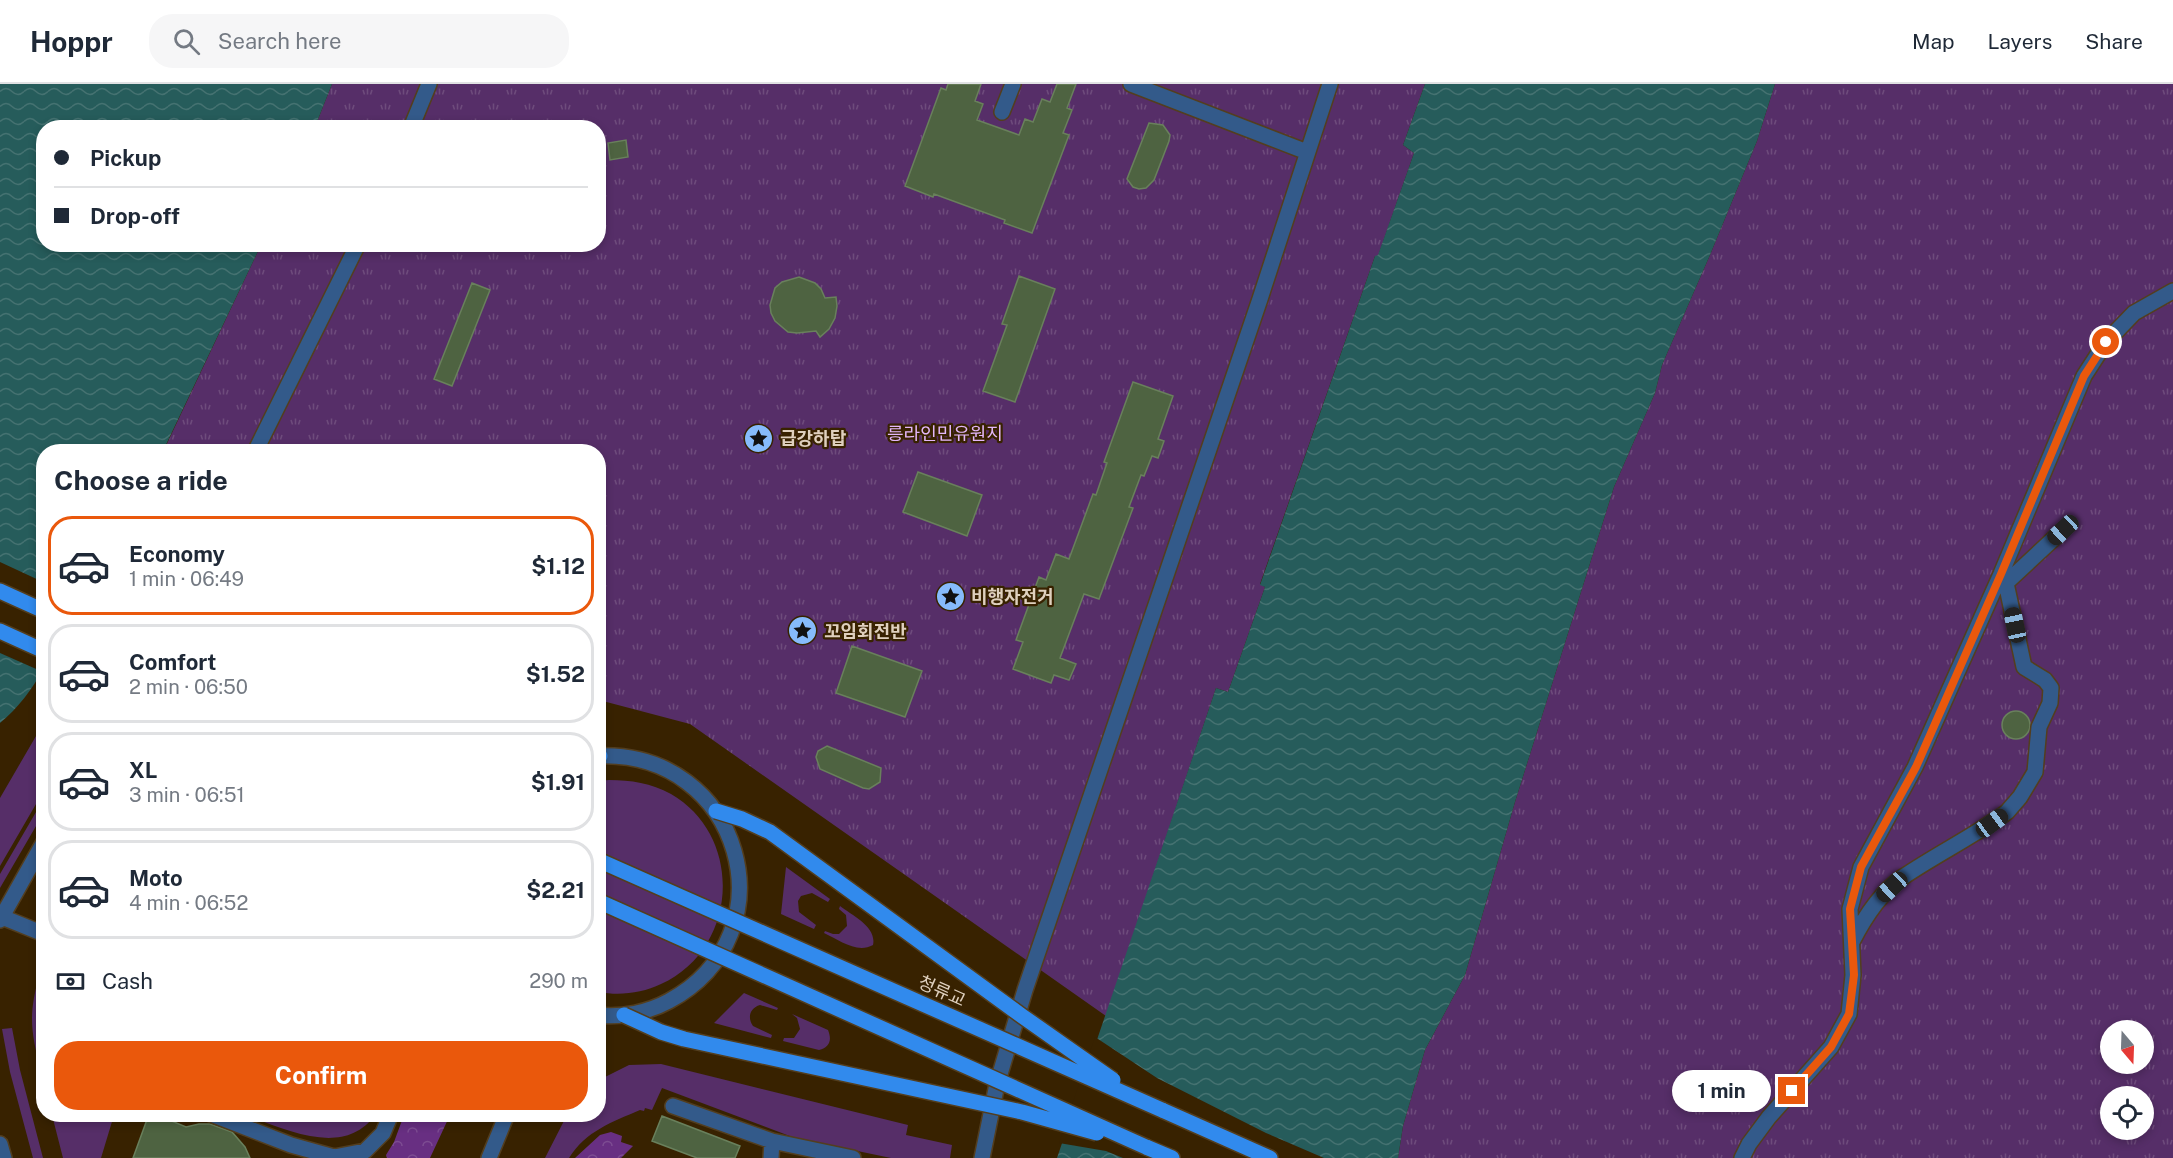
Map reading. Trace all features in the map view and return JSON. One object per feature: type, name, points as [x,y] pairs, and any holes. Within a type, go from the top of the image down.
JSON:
[{"type":"main road","points":[[0,591],[36,607]]},
{"type":"main road","points":[[0,632],[36,648]]},
{"type":"main road","points":[[716,811],[742,819],[770,832],[1098,1071],[1162,1110]]},
{"type":"main road","name":"청류교","points":[[606,864],[1270,1158]]},
{"type":"main road","points":[[606,905],[1172,1158]]},
{"type":"main road","points":[[624,1015],[661,1032],[684,1039],[1022,1112],[1146,1147]]},
{"type":"street","points":[[414,120],[429,84]]},
{"type":"street","points":[[1002,112],[1013,84]]},
{"type":"street","points":[[1131,84],[1307,152]]},
{"type":"street","points":[[982,1158],[997,1084],[1025,990],[1260,299],[1330,84]]},
{"type":"street","points":[[259,444],[354,252]]},
{"type":"street","points":[[1742,1158],[1749,1144],[1769,1117],[1831,1047],[1849,1014],[1854,975],[1850,909],[1861,867],[1916,767],[2003,579],[2084,376],[2106,342],[2134,313],[2173,291]]},
{"type":"street","points":[[2003,579],[2063,530]]},
{"type":"street","points":[[1851,943],[1864,918],[1902,877],[1940,856],[2007,812],[2020,797],[2035,772],[2038,727],[2050,703],[2052,688],[2045,680],[2024,667],[2003,579]]},
{"type":"street","points":[[606,756],[627,756],[665,768],[698,790],[716,811],[733,845],[738,863],[738,901],[728,938],[708,970],[687,990],[662,1005],[624,1015],[606,1015]]},
{"type":"street","points":[[36,856],[1,918],[36,931]]},
{"type":"street","points":[[673,1106],[772,1141],[851,1158]]},
{"type":"street","points":[[232,1122],[320,1155],[334,1157],[367,1155],[383,1133],[388,1122]]},
{"type":"street","points":[[489,1158],[504,1122]]},
{"type":"street","points":[[771,1158],[772,1141]]},
{"type":"street","points":[[0,1144],[4,1158]]},
{"type":"green space","name":"릉라인민유원지","points":[[332,84],[1425,84],[1403,145],[1414,153],[1378,256],[1375,256],[1260,584],[1265,587],[1228,692],[1216,688],[1106,1016],[690,724],[606,702],[606,444],[167,444],[258,252],[606,252],[606,120],[318,120]]},
{"type":"green space","points":[[1775,84],[2173,84],[2173,1158],[1398,1158],[1403,1126],[1425,1050],[1465,975],[1515,802],[1614,487],[1655,393],[1662,365],[1757,141]]},
{"type":"green space","points":[[36,736],[36,804],[0,866],[0,798]]},
{"type":"green space","points":[[606,780],[648,785],[671,794],[695,813],[711,837],[721,864],[723,892],[718,920],[705,946],[687,968],[661,984],[639,992],[623,994],[606,993]]},
{"type":"green space","points":[[36,812],[36,826],[0,888],[0,874]]},
{"type":"green space","points":[[786,867],[830,899],[828,902],[812,893],[801,896],[798,901],[799,912],[816,925],[814,929],[781,914]]},
{"type":"green space","points":[[840,906],[868,927],[873,945],[854,947],[824,933],[825,931],[839,934],[847,926],[846,915],[839,909]]},
{"type":"green space","points":[[36,990],[36,1050],[32,1024]]},
{"type":"green space","points":[[744,993],[778,1008],[777,1010],[760,1005],[750,1013],[753,1026],[772,1035],[771,1038],[714,1023]]},
{"type":"green space","points":[[792,1014],[828,1030],[830,1040],[828,1045],[819,1050],[783,1041],[784,1038],[794,1038],[800,1029],[797,1018]]},
{"type":"green space","points":[[12,1028],[20,1070],[43,1158],[33,1158],[10,1072],[2,1029]]},
{"type":"green space","points":[[661,1064],[908,1125],[906,1135],[952,1145],[950,1158],[891,1158],[795,1138],[662,1088],[652,1110],[645,1108],[644,1111],[640,1110],[600,1128],[583,1141],[569,1158],[545,1158],[563,1122],[606,1122],[606,1076],[629,1065]]},
{"type":"green space","points":[[54,1122],[112,1122],[101,1158],[63,1158]]},
{"type":"green space","points":[[265,1122],[368,1122],[348,1135],[331,1138],[314,1137]]},
{"type":"green space","points":[[401,1122],[447,1122],[430,1158],[387,1158],[386,1155]]},
{"type":"green space","points":[[611,1132],[622,1136],[621,1142],[633,1146],[621,1158],[575,1158],[600,1135]]},
{"type":"water","points":[[0,84],[332,84],[318,120],[36,120],[36,252],[258,252],[166,444],[36,444],[36,681],[13,711],[0,723]]},
{"type":"water","points":[[1425,84],[1775,84],[1757,141],[1662,365],[1655,393],[1614,487],[1515,802],[1465,975],[1425,1050],[1403,1126],[1398,1158],[1057,1158],[1216,688],[1228,692],[1265,587],[1260,585],[1375,256],[1378,255],[1414,153],[1403,145]]},
{"type":"pier","points":[[0,562],[36,579],[36,669],[0,653]]},
{"type":"pier","points":[[1095,1037],[1157,1078],[1266,1133],[1324,1158],[1123,1158],[1106,1151],[1059,1143]]},
{"type":"building","points":[[948,84],[981,84],[975,101],[983,104],[977,120],[1019,135],[1025,119],[1033,122],[1042,99],[1050,102],[1057,84],[1076,84],[1067,108],[1072,110],[1063,133],[1069,135],[1032,233],[1004,223],[1005,220],[905,186],[941,88],[946,90]]},
{"type":"building","points":[[1149,123],[1163,125],[1170,135],[1154,180],[1146,188],[1139,189],[1133,187],[1127,179]]},
{"type":"building","points":[[626,140],[628,157],[610,160],[608,143]]},
{"type":"building","points":[[1019,276],[1055,289],[1015,402],[983,391],[1007,325],[1002,324]]},
{"type":"building","points":[[799,277],[815,283],[825,298],[836,297],[835,318],[829,329],[820,337],[816,331],[788,332],[775,321],[771,313],[770,305],[775,288],[782,282]]},
{"type":"building","points":[[472,283],[490,290],[452,386],[434,379]]},
{"type":"building","points":[[1133,382],[1173,396],[1158,439],[1164,441],[1158,458],[1152,456],[1144,476],[1141,475],[1129,507],[1133,508],[1099,599],[1084,594],[1060,658],[1076,664],[1069,680],[1054,675],[1051,683],[1013,669],[1023,642],[1016,640],[1039,577],[1046,580],[1056,554],[1069,559],[1093,494],[1096,495],[1107,463],[1104,462]]},
{"type":"building","points":[[918,472],[982,495],[967,536],[903,512]]},
{"type":"building","points":[[852,646],[922,671],[905,717],[836,693]]},
{"type":"building","points":[[2016,711],[2026,715],[2030,725],[2026,735],[2016,739],[2006,735],[2002,725],[2006,715]]},
{"type":"building","points":[[827,746],[881,768],[880,782],[869,789],[863,788],[820,769],[816,757],[818,751]]},
{"type":"building","points":[[662,1116],[740,1146],[735,1158],[697,1158],[652,1141]]},
{"type":"building","points":[[146,1122],[174,1122],[186,1127],[210,1124],[232,1132],[245,1147],[250,1158],[133,1158]]},
{"type":"place","name":"급강하탑","points":[[759,438]]},
{"type":"place","name":"비행자전거","points":[[950,596]]},
{"type":"place","name":"꼬임회전반","points":[[803,631]]},
{"type":"route","points":[[1792,1091],[1831,1047],[1849,1014],[1854,975],[1850,909],[1861,867],[1916,767],[2001,574],[2084,376],[2106,342]]}]
